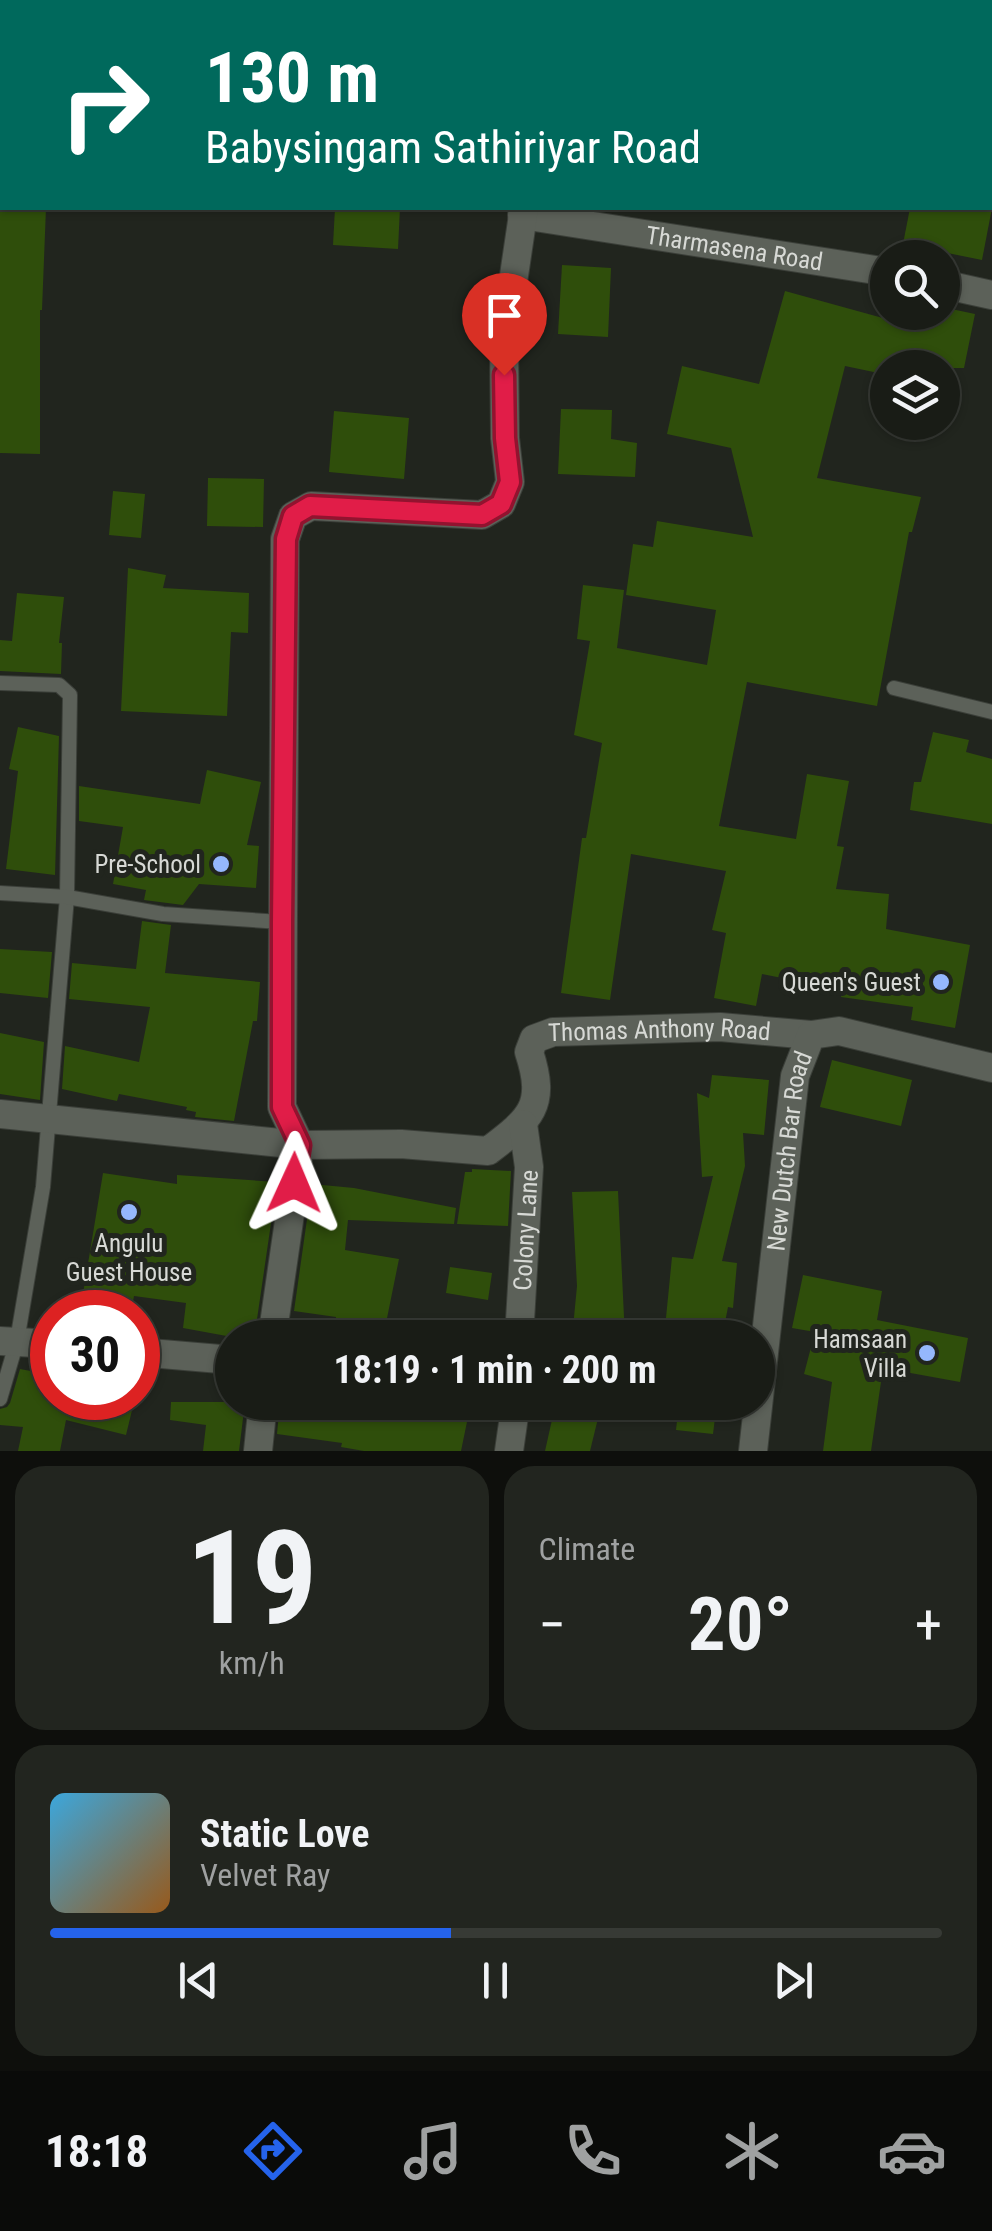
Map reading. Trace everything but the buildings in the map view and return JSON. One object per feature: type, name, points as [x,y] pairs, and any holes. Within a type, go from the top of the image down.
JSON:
[{"type":"street","name":"Tharmasena Road","points":[[523,212],[870,269]]},
{"type":"street","points":[[275,1320],[300,1145],[282,1107],[286,539],[293,516],[310,506],[482,515],[501,504],[510,482],[505,438],[504,343],[523,212]]},
{"type":"street","points":[[960,288],[992,295]]},
{"type":"street","name":"Thomas Anthony Road","points":[[523,1124],[536,1100],[538,1079],[529,1052],[534,1039],[554,1032],[720,1027],[810,1035]]},
{"type":"street","name":"New Dutch Bar Road","points":[[753,1451],[796,1076],[810,1035],[839,1031],[992,1068]]},
{"type":"street","points":[[0,1114],[300,1145],[401,1144],[488,1151],[523,1124]]},
{"type":"street","name":"Colony Lane","points":[[520,1320],[530,1167],[523,1124]]},
{"type":"street","points":[[160,1354],[215,1359]]},
{"type":"street","points":[[258,1451],[262,1420]]},
{"type":"street","points":[[508,1420],[509,1451]]},
{"type":"lane","points":[[0,684],[59,685],[70,695],[67,898],[44,1188],[9,1341],[0,1399]]},
{"type":"lane","points":[[894,688],[992,712]]},
{"type":"lane","points":[[0,893],[67,898],[163,914],[282,922]]},
{"type":"place","name":"Pre-School","points":[[221,864]]},
{"type":"place","name":"Queen's Guest","points":[[941,982]]},
{"type":"place","name":"Angulu Guest House","points":[[129,1212]]},
{"type":"place","name":"Hamsaan Villa","points":[[927,1353]]},
{"type":"route","points":[[294,1183],[300,1145],[282,1107],[286,539],[293,516],[310,506],[482,515],[501,504],[510,482],[504,375]]}]
